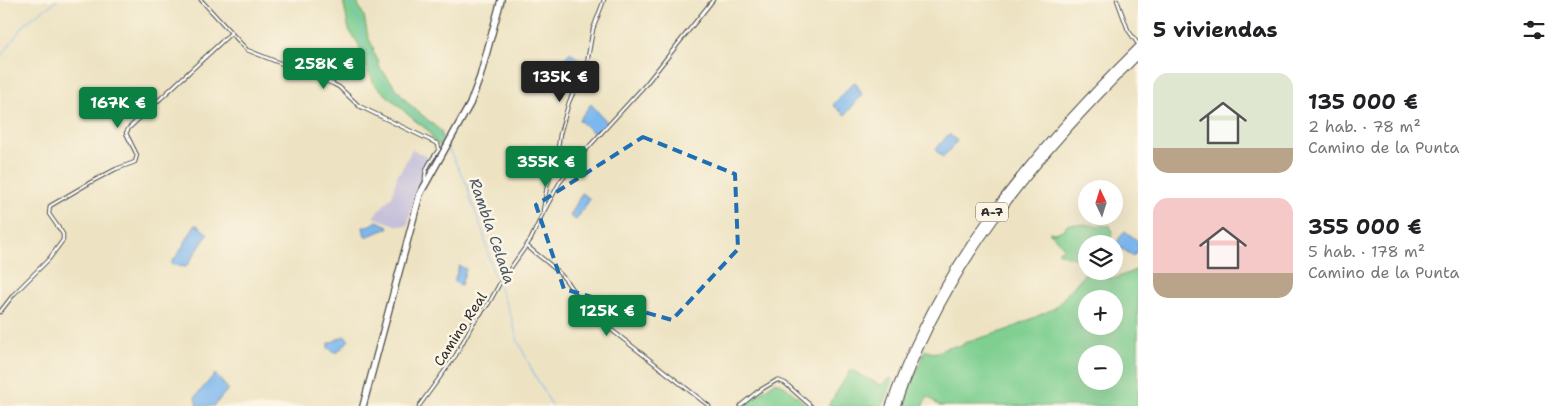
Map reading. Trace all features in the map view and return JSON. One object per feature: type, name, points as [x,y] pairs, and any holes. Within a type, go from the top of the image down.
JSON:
[{"type":"highway","name":"A-7","points":[[890,406],[909,356],[939,295],[984,223],[1048,142],[1137,44]]},
{"type":"highway","name":"A-7","points":[[896,406],[912,361],[933,317],[983,233],[1050,148],[1138,55]]},
{"type":"main road","points":[[363,406],[420,194],[459,126],[475,92],[501,0]]},
{"type":"street","points":[[201,0],[247,50],[334,84],[359,106],[438,144],[439,149],[431,159],[426,171],[426,183]]},
{"type":"street","points":[[543,213],[547,186],[557,155],[560,134],[569,102],[587,63],[593,29],[604,0]]},
{"type":"street","name":"Camino Real","points":[[419,406],[456,355],[473,323],[489,303],[531,239],[560,182],[640,90],[713,0]]},
{"type":"street","points":[[1117,0],[1128,30],[1137,44]]},
{"type":"street","points":[[0,312],[14,294],[49,260],[63,240],[64,234],[49,214],[50,206],[116,169],[135,162],[137,155],[126,133],[129,128],[231,33]]},
{"type":"street","points":[[526,245],[548,262],[563,277],[591,314],[709,406]]},
{"type":"street","points":[[740,406],[757,392],[777,380],[785,383],[810,406]]},
{"type":"highlighted area","points":[[643,137],[735,174],[738,249],[672,320],[564,289],[536,205]]},
{"type":"shaded area","points":[[412,149],[429,158],[417,188],[407,226],[399,226],[373,217],[392,196],[398,173],[400,173]]},
{"type":"green space","points":[[343,0],[356,0],[364,16],[368,37],[374,49],[372,50],[379,62],[378,65],[408,103],[442,132],[441,135],[446,142],[442,150],[439,144],[434,142],[429,131],[373,83],[363,63],[359,45],[349,30]]},
{"type":"green space","points":[[1066,225],[1111,226],[1110,229],[1113,230],[1112,235],[1078,235],[1078,258],[1076,259],[1058,252],[1064,247],[1049,232],[1055,233],[1065,229]]},
{"type":"green space","points":[[1138,269],[1138,406],[939,406],[929,397],[923,406],[903,406],[925,350],[935,352],[949,347],[962,346],[964,343],[1007,330],[1055,308],[1079,280],[1123,280],[1123,275]]},
{"type":"green space","points":[[851,370],[880,385],[890,378],[893,380],[883,406],[828,406]]},
{"type":"green space","points":[[775,382],[782,384],[808,406],[742,406]]},
{"type":"water","points":[[570,52],[582,62],[574,76],[561,63]]},
{"type":"water","points":[[854,82],[862,95],[845,115],[833,105]]},
{"type":"water","points":[[591,104],[607,122],[595,134],[579,120]]},
{"type":"water","points":[[949,134],[957,141],[943,157],[935,150]]},
{"type":"water","points":[[582,193],[590,199],[576,220],[570,216]]},
{"type":"water","points":[[377,221],[389,228],[365,237],[363,227]]},
{"type":"water","points":[[195,225],[208,234],[186,267],[172,265],[171,263]]},
{"type":"water","points":[[1125,231],[1138,241],[1138,251],[1133,256],[1123,249],[1122,235]]},
{"type":"water","points":[[459,266],[466,269],[461,285],[454,282]]},
{"type":"water","points":[[344,336],[349,340],[337,353],[328,348],[328,344]]},
{"type":"water","points":[[215,374],[228,389],[214,406],[197,406],[195,397]]},
{"type":"waterway","name":"Rambla Celada","points":[[0,57],[27,22],[57,0]]},
{"type":"waterway","name":"Rambla Celada","points":[[350,0],[362,31],[361,38],[378,76],[413,113],[438,134],[446,145]]},
{"type":"waterway","name":"Rambla Celada","points":[[448,148],[468,187],[470,198],[483,232],[492,269],[511,316],[518,341],[552,406]]}]
